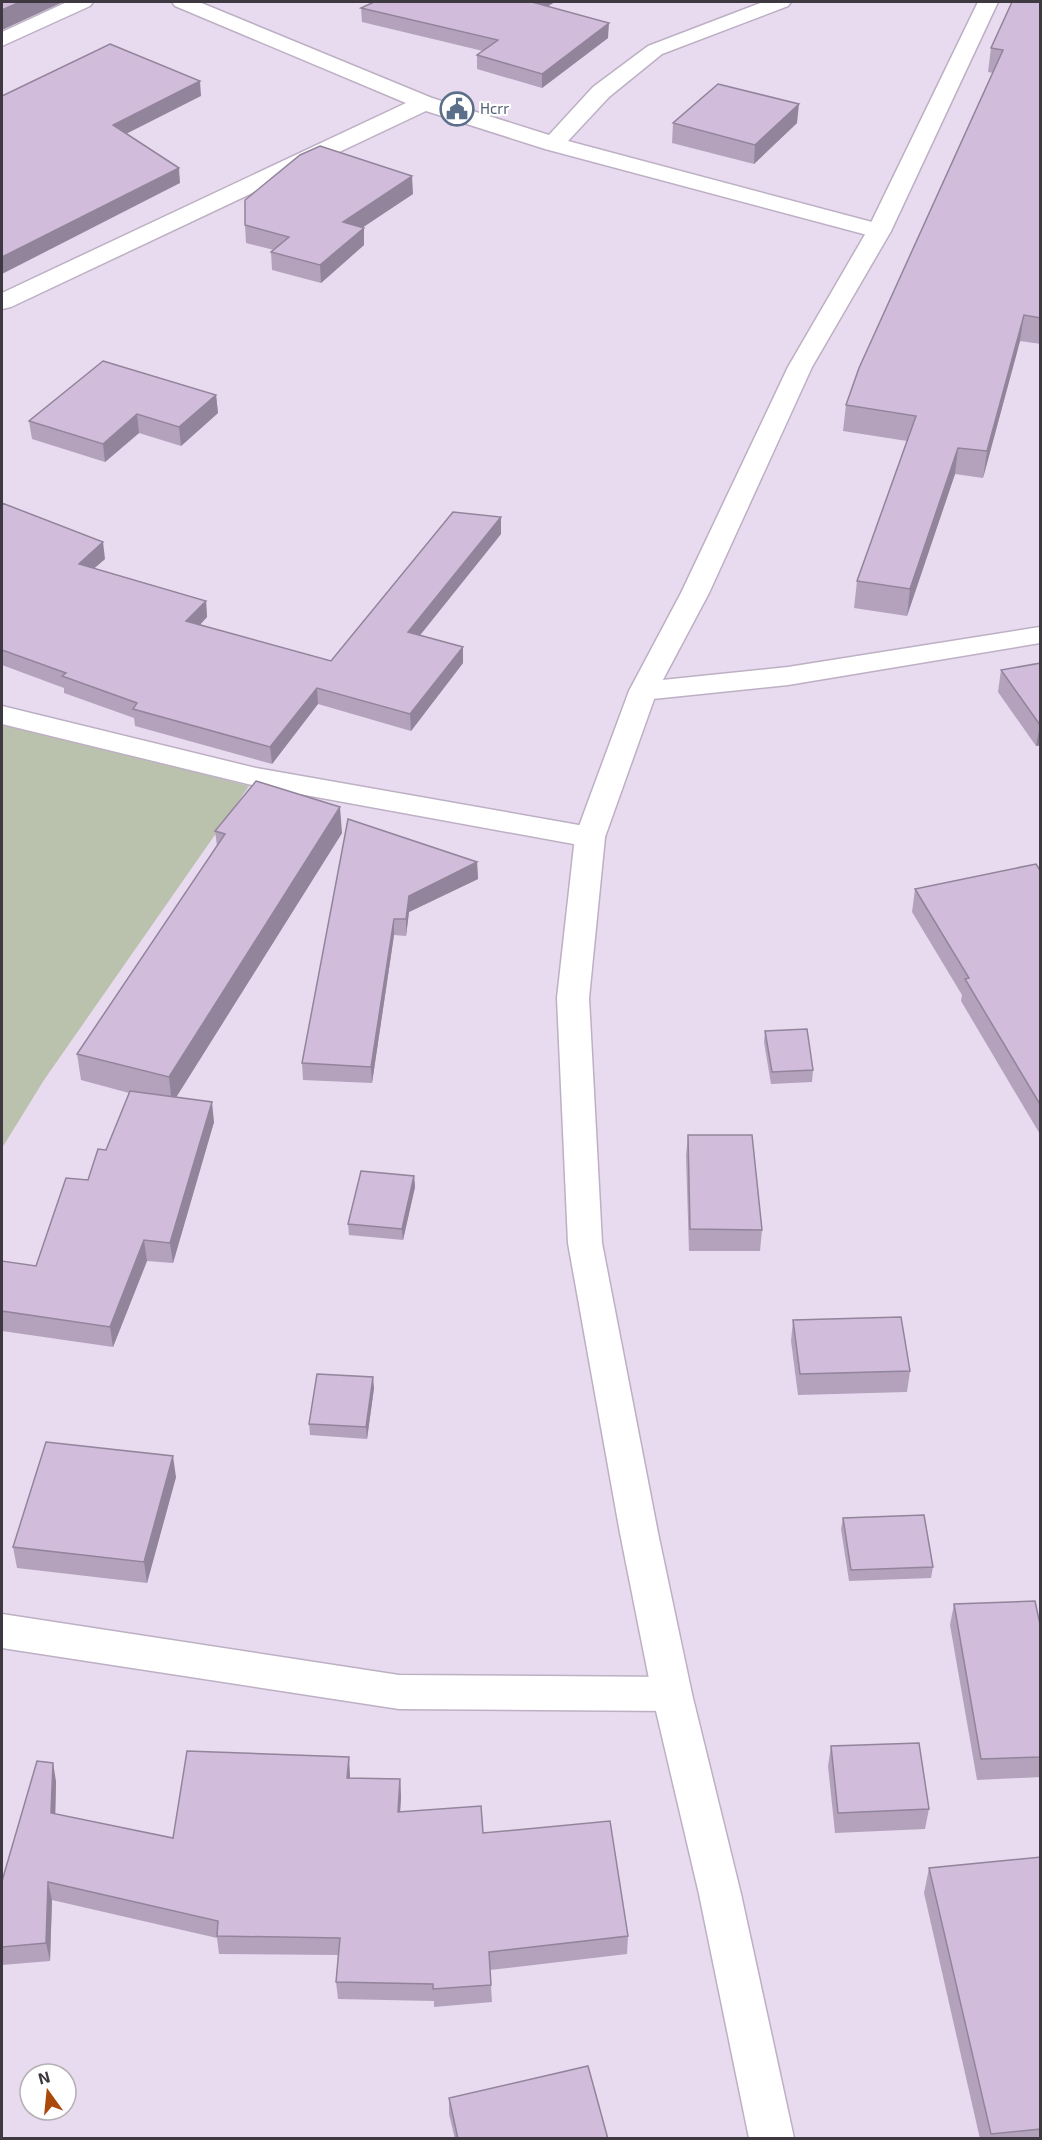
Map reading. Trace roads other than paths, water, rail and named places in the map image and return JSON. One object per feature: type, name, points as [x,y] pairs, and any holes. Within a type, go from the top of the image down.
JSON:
[{"type":"street","points":[[2,40],[83,2]]},
{"type":"street","points":[[182,2],[424,103],[553,144],[879,231]]},
{"type":"street","points":[[553,144],[601,92],[656,50],[781,2]]},
{"type":"street","points":[[771,2139],[720,1894],[672,1694],[639,1533],[585,1243],[573,998],[590,837],[643,691],[695,592],[800,367],[879,231],[988,2]]},
{"type":"street","points":[[2,303],[424,103]]},
{"type":"street","points":[[643,691],[788,676],[1041,635]]},
{"type":"street","points":[[2,715],[256,777],[590,837]]},
{"type":"street","points":[[2,1631],[399,1692],[672,1694]]},
{"type":"place","name":"Hcrr","points":[[457,109]]}]
